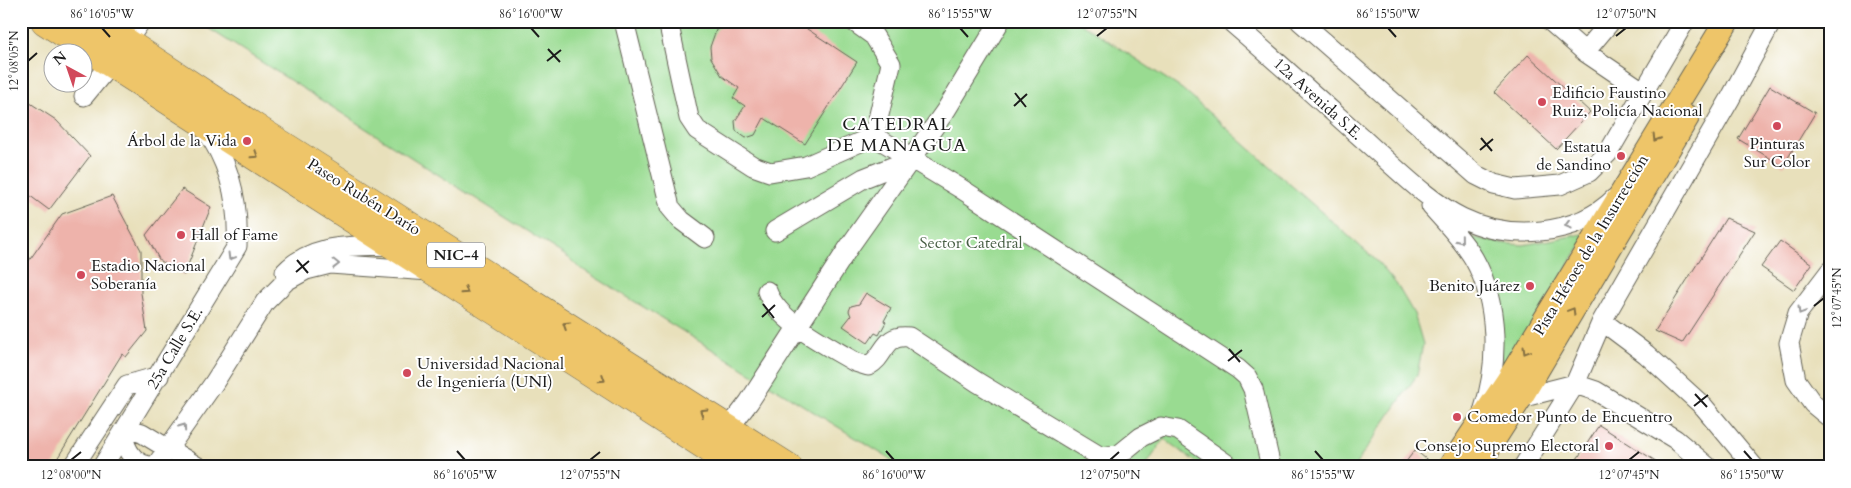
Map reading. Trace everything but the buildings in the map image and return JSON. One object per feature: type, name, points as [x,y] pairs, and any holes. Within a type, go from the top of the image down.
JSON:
[{"type":"highway","name":"Paseo Rubén Darío","points":[[45,21],[126,42],[195,116],[391,245],[738,467]]},
{"type":"highway","points":[[56,21],[107,50],[118,49],[126,42]]},
{"type":"highway","name":"Paseo Rubén Darío","points":[[94,21],[259,130],[788,467]]},
{"type":"main road","name":"Pista Héroes de la Insurrección","points":[[1450,467],[1508,381],[1727,21]]},
{"type":"main road","points":[[1714,44],[1727,32],[1735,21]]},
{"type":"main road","name":"Pista Héroes de la Insurrección","points":[[1476,467],[1520,398],[1742,21]]},
{"type":"street","points":[[624,21],[670,207],[681,220],[705,238]]},
{"type":"street","points":[[668,21],[689,118],[697,130],[753,166],[770,172],[806,166],[874,136]]},
{"type":"street","points":[[853,21],[874,36],[891,64],[874,136]]},
{"type":"street","points":[[729,428],[849,247],[946,110],[1000,21]]},
{"type":"street","name":"12a Avenida S.E.","points":[[1230,21],[1406,177],[1460,217],[1484,227],[1522,232],[1565,226],[1583,220],[1608,206],[1624,190]]},
{"type":"street","points":[[1300,21],[1476,175],[1494,184],[1516,189],[1560,185],[1589,172],[1608,153],[1685,21]]},
{"type":"street","points":[[1550,21],[1585,52],[1644,92]]},
{"type":"street","points":[[1585,52],[1611,21]]},
{"type":"street","points":[[1523,467],[1575,384],[1602,321],[1725,108],[1772,21]]},
{"type":"street","points":[[84,96],[126,42]]},
{"type":"street","name":"25a Calle S.E.","points":[[102,467],[237,246],[238,217],[233,188],[219,148],[195,116]]},
{"type":"street","points":[[874,136],[1238,369],[1247,377],[1253,389],[1271,467]]},
{"type":"street","points":[[776,231],[864,178],[912,159]]},
{"type":"street","name":"12a Avenida S.E.","points":[[1406,177],[1469,252],[1486,286],[1493,323],[1493,356],[1486,401],[1477,426]]},
{"type":"street","points":[[198,467],[168,448],[138,431],[125,430],[126,447],[134,458],[144,466],[155,466],[168,448],[214,383],[279,278],[296,260],[317,250],[391,245]]},
{"type":"street","points":[[265,302],[286,282],[306,270],[330,264],[434,271]]},
{"type":"street","points":[[1830,271],[1798,314],[1789,343],[1796,380],[1813,404],[1830,418]]},
{"type":"street","points":[[767,291],[776,307],[798,326],[863,366],[868,366],[876,361],[892,339],[901,336],[909,337],[976,382],[1107,462],[1153,430],[1161,427],[1171,428],[1232,467]]},
{"type":"street","points":[[1602,321],[1646,354],[1704,407],[1754,467]]},
{"type":"street","points":[[73,467],[127,385],[159,376]]},
{"type":"street","points":[[1520,398],[1575,384],[1596,391],[1675,440],[1708,467]]},
{"type":"green space","name":"Sector Catedral","points":[[197,21],[1078,21],[1182,89],[1378,262],[1397,285],[1414,314],[1423,344],[1417,375],[1354,467],[1203,467],[1164,439],[1145,467],[903,467],[577,266],[569,258]]},
{"type":"green space","points":[[1588,233],[1502,374],[1493,280],[1482,253],[1471,237],[1500,243],[1523,245]]},
{"type":"place","name":"Edificio Faustino Ruiz, Policía Nacional","points":[[1542,102]]},
{"type":"place","name":"Pinturas Sur Color","points":[[1777,126]]},
{"type":"place","name":"Árbol de la Vida","points":[[247,141]]},
{"type":"place","name":"Estatua de Sandino","points":[[1621,156]]},
{"type":"place","name":"Hall of Fame","points":[[181,235]]},
{"type":"place","name":"Estadio Nacional Soberanía","points":[[81,275]]},
{"type":"place","name":"Benito Juárez","points":[[1530,286]]},
{"type":"place","name":"Universidad Nacional de Ingeniería (UNI)","points":[[407,373]]},
{"type":"place","name":"Comedor Punto de Encuentro","points":[[1457,417]]},
{"type":"place","name":"Consejo Supremo Electoral","points":[[1609,446]]},
{"type":"district","name":"CATEDRAL DE MANAGUA","points":[[897,134]]}]
